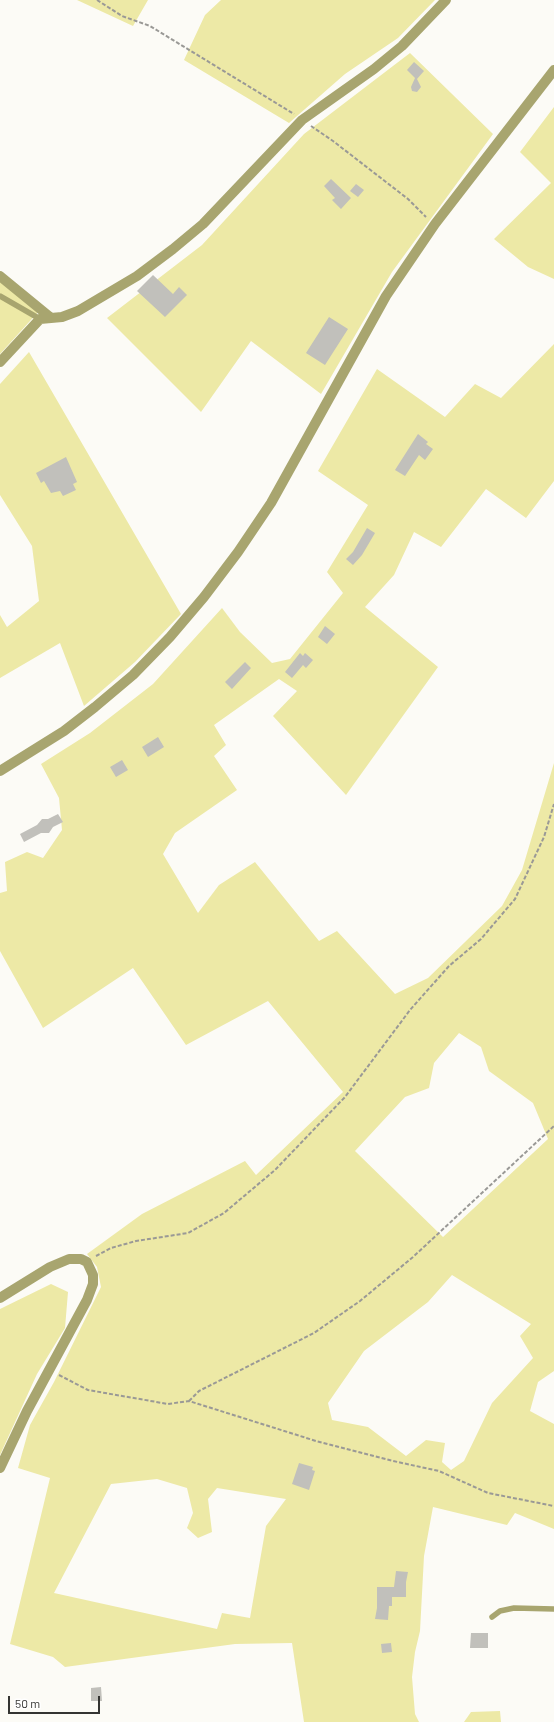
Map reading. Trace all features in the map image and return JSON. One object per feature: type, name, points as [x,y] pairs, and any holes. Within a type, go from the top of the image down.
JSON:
[{"type":"street","points":[[0,362],[45,318],[62,317],[78,311],[137,276],[173,249],[203,224],[302,120],[335,98],[391,55],[446,0]]},
{"type":"street","points":[[0,771],[64,730],[133,675],[170,637],[204,597],[238,552],[271,504],[386,296],[435,224],[554,70]]},
{"type":"street","points":[[0,276],[45,318]]},
{"type":"street","points":[[0,1298],[64,1261],[81,1259],[87,1262],[93,1275],[93,1284],[77,1321],[26,1411],[0,1468]]},
{"type":"lane","points":[[0,296],[45,318]]},
{"type":"lane","points":[[492,1617],[500,1611],[514,1608],[554,1609]]},
{"type":"path","points":[[97,0],[122,16],[150,26],[302,120],[346,150],[408,199],[418,210],[435,224]]},
{"type":"path","points":[[87,1262],[111,1248],[136,1241],[188,1233],[224,1213],[275,1170],[345,1097],[410,1010],[449,966],[481,939],[515,899],[544,838],[554,804]]},
{"type":"path","points":[[189,1401],[199,1391],[314,1333],[360,1301],[413,1257],[554,1126]]},
{"type":"path","points":[[49,1370],[88,1390],[168,1404],[189,1401],[316,1441],[393,1461],[439,1470],[488,1493],[554,1506]]},
{"type":"shaded area","points":[[77,0],[148,0],[133,26]]},
{"type":"shaded area","points":[[221,0],[435,0],[398,38],[345,74],[289,123],[184,60],[205,15]]},
{"type":"shaded area","points":[[410,53],[493,134],[392,272],[321,394],[251,341],[201,412],[107,318],[202,245],[304,134]]},
{"type":"shaded area","points":[[554,107],[554,279],[528,267],[494,239],[551,183],[520,152]]},
{"type":"shaded area","points":[[0,275],[40,310],[0,354]]},
{"type":"shaded area","points":[[554,344],[554,481],[526,518],[486,489],[441,547],[414,532],[394,575],[365,607],[438,667],[346,795],[273,716],[297,691],[279,679],[214,725],[226,745],[214,756],[237,790],[175,833],[163,854],[198,913],[219,885],[255,862],[319,941],[337,931],[395,994],[428,978],[502,906],[522,870],[554,763],[554,1371],[538,1382],[530,1411],[554,1424],[554,1529],[515,1513],[507,1525],[433,1507],[424,1556],[420,1631],[415,1652],[412,1677],[415,1714],[419,1722],[304,1722],[292,1643],[235,1644],[65,1667],[53,1657],[10,1644],[50,1478],[18,1468],[30,1425],[54,1382],[101,1287],[97,1267],[87,1254],[142,1214],[245,1161],[256,1175],[343,1092],[268,1001],[186,1045],[133,968],[43,1028],[0,951],[0,893],[7,891],[5,862],[27,852],[43,858],[62,830],[59,798],[41,764],[90,733],[153,684],[222,608],[240,632],[272,663],[290,659],[343,593],[327,572],[368,505],[318,471],[377,369],[445,417],[475,384],[501,398]],"holes":[[[459,1033],[481,1047],[489,1071],[533,1103],[548,1139],[443,1237],[355,1151],[405,1097],[429,1088],[434,1063]],[[452,1275],[531,1324],[520,1336],[533,1358],[492,1403],[464,1461],[451,1470],[442,1462],[445,1443],[426,1440],[406,1456],[368,1427],[332,1420],[328,1403],[364,1351],[428,1302]],[[157,1479],[187,1488],[193,1513],[187,1528],[198,1538],[212,1532],[208,1499],[217,1488],[286,1499],[266,1526],[250,1618],[222,1613],[217,1629],[54,1593],[111,1484]]]},
{"type":"shaded area","points":[[29,352],[181,614],[135,662],[84,706],[60,643],[0,678],[0,615],[7,627],[39,601],[32,546],[0,495],[0,384]]},
{"type":"shaded area","points":[[51,1284],[68,1292],[65,1328],[37,1374],[0,1455],[0,1309]]},
{"type":"shaded area","points":[[500,1711],[501,1722],[464,1722],[471,1712]]},
{"type":"building","points":[[414,62],[424,71],[417,79],[421,87],[417,92],[412,91],[411,87],[415,78],[407,70]]},
{"type":"building","points":[[331,179],[351,198],[341,209],[332,200],[335,198],[324,186]]},
{"type":"building","points":[[356,184],[364,190],[358,197],[350,191]]},
{"type":"building","points":[[153,275],[173,294],[179,287],[187,295],[165,317],[137,291]]},
{"type":"building","points":[[329,317],[348,329],[325,365],[306,353]]},
{"type":"building","points":[[418,434],[428,442],[426,444],[433,449],[425,460],[419,455],[405,476],[395,470]]},
{"type":"building","points":[[66,457],[77,482],[73,484],[76,490],[63,496],[60,491],[51,493],[44,481],[41,483],[36,473]]},
{"type":"building","points":[[367,528],[375,533],[362,555],[353,565],[346,559],[353,552]]},
{"type":"building","points":[[325,626],[335,634],[327,644],[318,637]]},
{"type":"building","points":[[300,653],[303,656],[305,653],[313,660],[306,668],[303,665],[292,678],[285,672]]},
{"type":"building","points":[[245,662],[251,668],[232,689],[225,682]]},
{"type":"building","points":[[158,737],[164,747],[148,757],[142,747]]},
{"type":"building","points":[[122,760],[128,770],[116,777],[110,767]]},
{"type":"building","points":[[58,814],[63,822],[53,827],[49,833],[41,833],[24,842],[20,834],[37,825],[42,819],[48,819]]},
{"type":"building","points":[[299,1463],[313,1467],[312,1470],[315,1471],[309,1490],[292,1484]]},
{"type":"building","points":[[396,1571],[408,1572],[406,1597],[392,1597],[392,1606],[389,1606],[388,1620],[375,1619],[377,1608],[377,1587],[394,1587]]},
{"type":"building","points":[[471,1633],[488,1633],[488,1648],[470,1648]]},
{"type":"building","points":[[391,1643],[392,1652],[382,1653],[381,1644]]},
{"type":"building","points":[[101,1687],[102,1701],[91,1701],[91,1688]]}]
